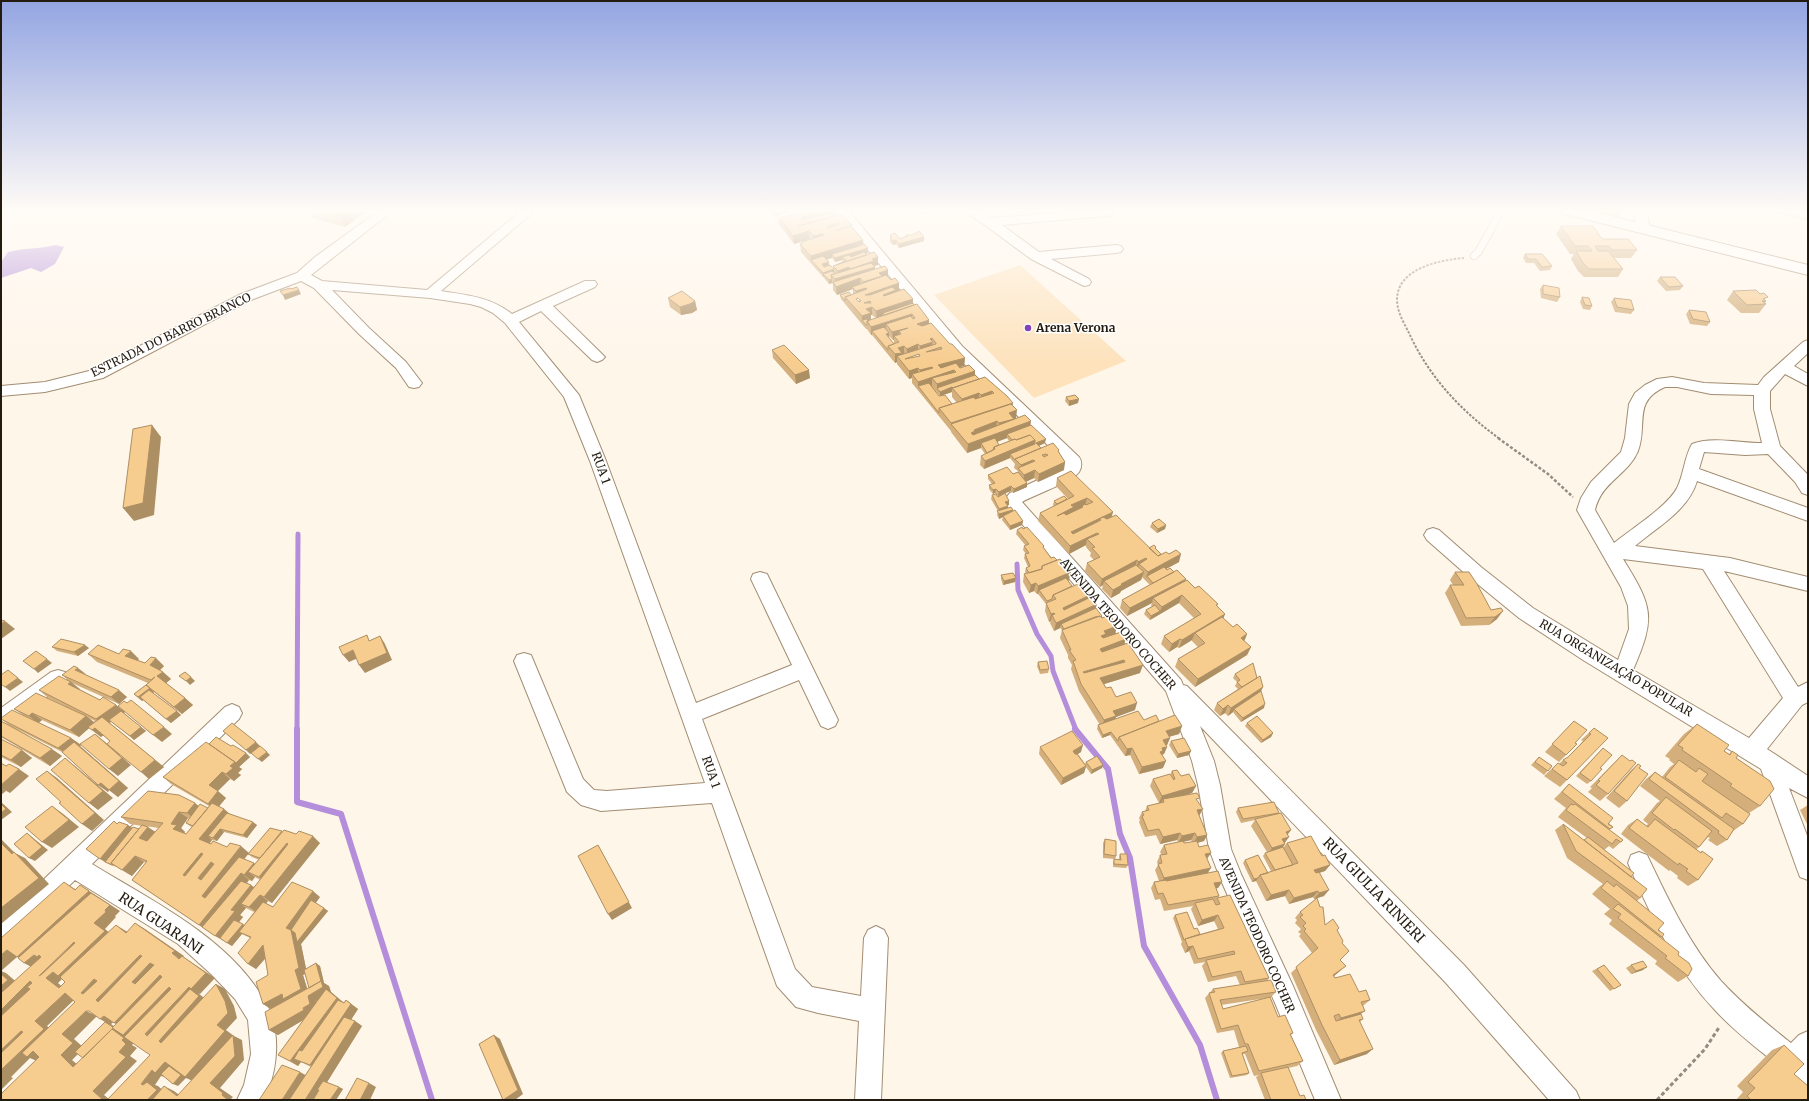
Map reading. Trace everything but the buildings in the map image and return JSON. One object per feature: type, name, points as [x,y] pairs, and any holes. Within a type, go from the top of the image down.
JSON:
[{"type":"street","name":"ESTRADA DO BARRO BRANCO","points":[[1,391],[45,387],[73,382],[98,374],[209,315],[259,292],[302,276],[320,260]]},
{"type":"street","points":[[430,294],[470,260]]},
{"type":"street","name":"AVENIDA TEODORO COCHER","points":[[883,260],[957,349],[1069,457],[1074,465],[1072,469],[1059,477],[1016,496],[1013,503],[1174,686],[1195,739],[1209,786],[1220,849],[1228,871],[1328,1100]]},
{"type":"street","points":[[1044,260],[1084,282]]},
{"type":"street","points":[[1770,260],[1808,270]]},
{"type":"street","name":"RUA 1","points":[[302,276],[318,285],[430,294],[486,304],[498,310],[510,320],[571,395],[581,416],[784,971],[795,989],[804,998],[871,1010]]},
{"type":"street","points":[[510,320],[590,284]]},
{"type":"street","points":[[318,285],[401,365],[414,383]]},
{"type":"street","points":[[543,305],[597,357]]},
{"type":"street","points":[[1808,345],[1762,390],[1762,409],[1772,448],[1801,478],[1808,489]]},
{"type":"street","points":[[1786,368],[1808,381]]},
{"type":"street","points":[[1622,673],[1636,639],[1640,614],[1614,553],[1586,510],[1592,493],[1626,458],[1634,434],[1637,404],[1642,395],[1651,388],[1663,383],[1677,383],[1705,388],[1762,390]]},
{"type":"street","points":[[1614,553],[1659,519],[1677,501],[1685,489],[1696,451],[1703,446],[1745,449],[1772,448]]},
{"type":"street","points":[[1691,472],[1808,515]]},
{"type":"street","name":"RUA ORGANIZAÇÃO POPULAR","points":[[1433,535],[1475,572],[1526,613],[1622,673],[1761,756],[1808,788]]},
{"type":"street","points":[[1614,553],[1730,565],[1808,584]]},
{"type":"street","points":[[1708,562],[1802,695],[1761,756],[1808,869]]},
{"type":"street","points":[[760,579],[828,720]]},
{"type":"street","points":[[524,661],[575,785],[584,796],[594,801],[607,801],[718,792]]},
{"type":"street","points":[[691,714],[804,669]]},
{"type":"street","points":[[1,720],[58,678]]},
{"type":"street","name":"RUA GIULIA RINIERI","points":[[1174,686],[1217,728],[1455,974],[1567,1100]]},
{"type":"street","points":[[1,936],[232,713]]},
{"type":"street","points":[[1195,739],[1217,728]]},
{"type":"street","points":[[1639,863],[1675,934],[1693,965],[1713,990],[1733,1011],[1803,1060]]},
{"type":"street","name":"RUA GUARANI","points":[[74,866],[186,936],[220,965],[244,990],[260,1017],[264,1054],[256,1088],[250,1100]]},
{"type":"street","points":[[868,1100],[871,1010],[876,938]]},
{"type":"path","points":[[1442,260],[1414,271],[1403,282],[1397,298],[1399,312],[1420,357],[1452,397],[1474,420],[1548,474],[1586,510]]},
{"type":"path","points":[[1657,1100],[1705,1049],[1733,1011]]},
{"type":"shaded area","points":[[2,260],[57,260],[55,264],[41,272],[31,268],[1,278]]},
{"type":"shaded area","name":"Arena Verona","points":[[1020,265],[1126,361],[1034,398],[934,295]]},
{"type":"waterway","points":[[297,730],[298,534]]},
{"type":"waterway","points":[[1017,564],[1018,590],[1037,634],[1051,656],[1053,671],[1076,730]]},
{"type":"waterway","points":[[1075,729],[1108,769],[1120,834],[1130,858],[1144,946],[1200,1045],[1217,1100]]},
{"type":"waterway","points":[[297,730],[297,802],[341,814],[432,1100]]},
{"type":"place","name":"Arena Verona","points":[[1028,328]]}]
